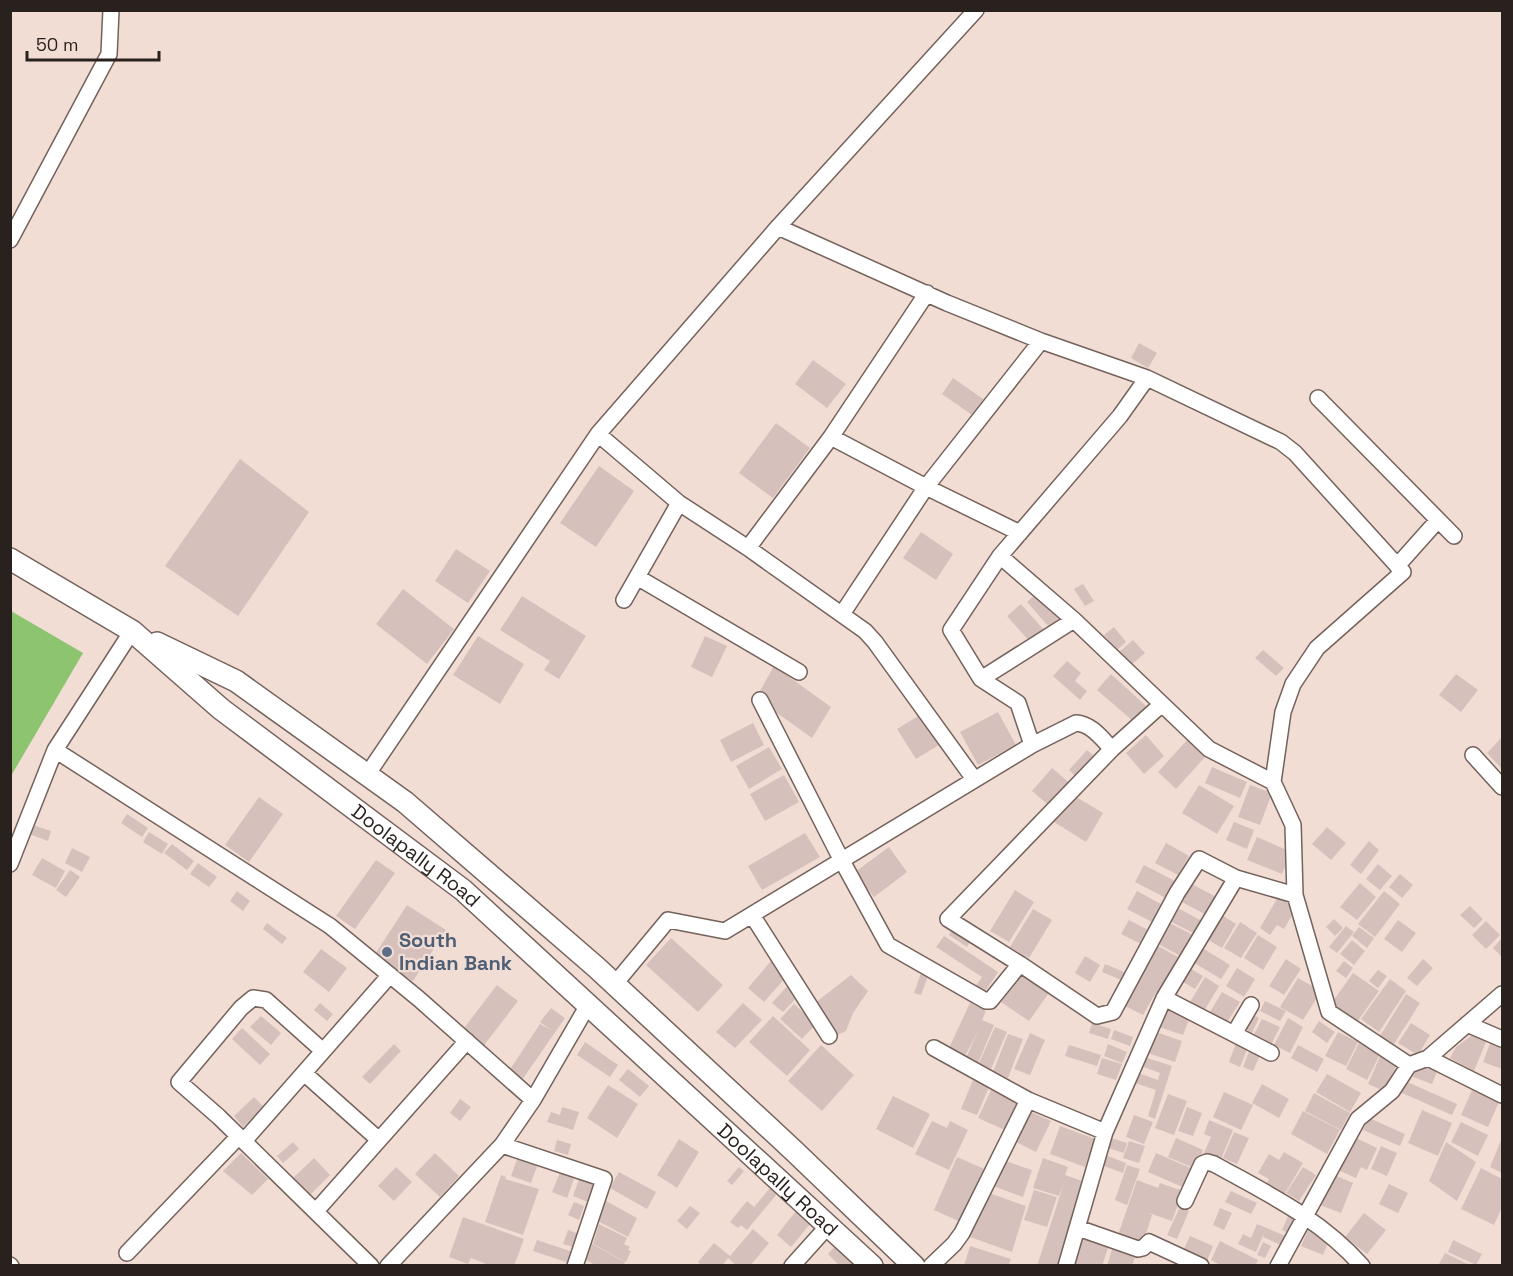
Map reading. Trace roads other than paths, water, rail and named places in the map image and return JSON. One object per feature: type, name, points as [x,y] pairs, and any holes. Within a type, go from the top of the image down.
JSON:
[{"type":"main road","name":"Doolapally Road","points":[[10,559],[132,631],[221,709],[463,890],[872,1266]]},
{"type":"main road","points":[[132,631],[236,681],[405,802],[614,985],[793,1150],[914,1266]]},
{"type":"street","points":[[10,240],[110,54],[111,10]]},
{"type":"street","points":[[367,775],[598,434],[778,227],[976,10]]},
{"type":"street","points":[[778,227],[927,293],[1041,340],[1148,378],[1281,442],[1295,453],[1403,572],[1317,648],[1293,684],[1283,712],[1273,782],[1293,825],[1294,895],[1329,1011],[1409,1065]]},
{"type":"street","points":[[748,548],[831,437],[927,293]]},
{"type":"street","points":[[842,614],[926,487],[1041,340]]},
{"type":"street","points":[[1032,745],[1018,703],[981,679],[951,630],[1000,556],[1120,416],[1148,378]]},
{"type":"street","points":[[1318,398],[1454,536]]},
{"type":"street","points":[[598,434],[680,503],[748,548],[864,631],[875,642],[974,779]]},
{"type":"street","points":[[831,437],[1020,533]]},
{"type":"street","points":[[624,600],[680,503]]},
{"type":"street","points":[[1397,566],[1438,520]]},
{"type":"street","points":[[1000,556],[1074,620],[1209,749],[1273,782]]},
{"type":"street","points":[[637,577],[799,672]]},
{"type":"street","points":[[981,679],[1074,620]]},
{"type":"street","points":[[10,864],[55,750],[132,631]]},
{"type":"street","points":[[760,700],[841,859],[888,945],[986,1001],[990,1000],[1020,964]]},
{"type":"street","points":[[1162,704],[1112,749],[948,919],[1097,1016],[1113,1012],[1199,859],[1236,878],[1294,895]]},
{"type":"street","points":[[614,985],[668,920],[725,931],[974,779],[1032,745],[1076,723],[1089,727],[1112,749]]},
{"type":"street","points":[[55,750],[304,908],[390,975],[533,1100]]},
{"type":"street","points":[[1473,754],[1503,788]]},
{"type":"street","points":[[1066,1266],[1105,1132],[1164,998],[1236,878]]},
{"type":"street","points":[[752,915],[829,1036]]},
{"type":"street","points":[[127,1253],[304,1073],[390,975]]},
{"type":"street","points":[[1278,1266],[1358,1119],[1392,1091],[1409,1065],[1428,1058],[1503,994]]},
{"type":"street","points":[[323,1051],[266,1000],[253,998],[241,1008],[180,1082],[371,1266]]},
{"type":"street","points":[[1164,998],[1271,1053]]},
{"type":"street","points":[[388,1266],[502,1145],[533,1100],[588,1005]]},
{"type":"street","points":[[1234,1034],[1251,1005]]},
{"type":"street","points":[[1467,1024],[1503,1039]]},
{"type":"street","points":[[316,1211],[467,1041]]},
{"type":"street","points":[[934,1048],[1028,1100],[1105,1132]]},
{"type":"street","points":[[1428,1058],[1503,1095]]},
{"type":"street","points":[[304,1073],[379,1140]]},
{"type":"street","points":[[931,1266],[962,1233],[1028,1100]]},
{"type":"street","points":[[502,1145],[604,1179],[575,1266]]},
{"type":"street","points":[[1185,1201],[1202,1164],[1207,1162],[1305,1215],[1343,1244],[1362,1266]]},
{"type":"street","points":[[792,1266],[828,1226]]},
{"type":"street","points":[[1078,1228],[1138,1249],[1143,1248],[1149,1242],[1201,1266]]},
{"type":"place","name":"South Indian Bank","points":[[387,952]]}]
